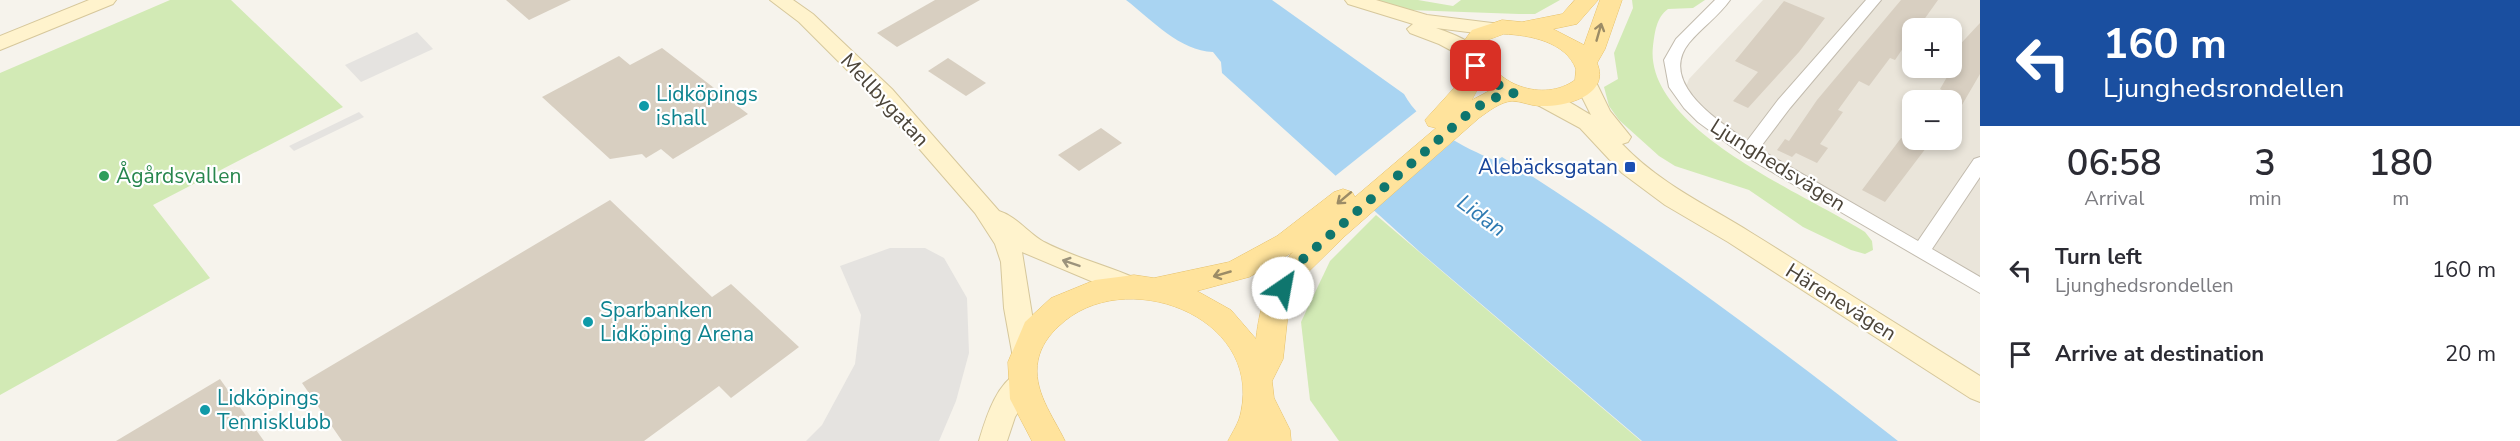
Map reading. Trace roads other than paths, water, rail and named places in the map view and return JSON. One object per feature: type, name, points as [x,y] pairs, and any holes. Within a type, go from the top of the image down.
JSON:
[{"type":"main road","points":[[1462,109],[1471,82],[1475,39],[1492,29],[1525,28],[1569,18],[1587,0]]},
{"type":"main road","points":[[1473,60],[1491,81],[1514,93],[1542,98],[1569,95],[1585,73],[1611,0]]},
{"type":"main road","points":[[1525,28],[1562,41],[1573,49],[1585,73]]},
{"type":"main road","points":[[1158,288],[1178,281],[1222,275],[1247,266],[1327,224],[1462,109],[1514,93]]},
{"type":"main road","points":[[1244,441],[1256,418],[1258,390],[1268,359],[1273,314],[1292,271],[1327,224]]},
{"type":"main road","points":[[1049,441],[1035,424],[1026,404],[1022,383],[1025,352],[1032,336],[1054,309],[1087,292],[1126,285],[1158,288],[1190,298],[1223,320],[1239,338],[1251,358],[1258,390],[1274,430],[1275,441]]},
{"type":"street","points":[[0,44],[106,0]]},
{"type":"street","name":"Mellbygatan","points":[[780,0],[806,18],[884,94],[983,207],[1007,242],[1010,252],[1025,352]]},
{"type":"street","points":[[1343,0],[1383,19],[1446,39],[1473,60]]},
{"type":"street","points":[[1355,0],[1425,21],[1492,29]]},
{"type":"street","name":"Ljunghedsvägen","points":[[1723,0],[1675,51],[1672,73],[1677,87],[1690,104],[1704,118],[1749,151],[1980,286]]},
{"type":"street","points":[[1749,151],[1784,104],[1874,0]]},
{"type":"street","name":"Härenevägen","points":[[1585,73],[1601,114],[1612,129],[1644,163],[1702,215]]},
{"type":"street","name":"Härenevägen","points":[[1542,98],[1588,123],[1639,174],[1673,200],[1702,215],[1980,390]]},
{"type":"street","points":[[1921,252],[1980,163]]},
{"type":"street","name":"Mellbygatan","points":[[983,207],[1033,247],[1126,285]]},
{"type":"street","points":[[993,441],[1002,413],[1022,383]]},
{"type":"water","name":"Lidan","points":[[1126,0],[1272,0],[1404,94],[1411,105],[1432,126],[1470,149],[1496,161],[1502,157],[1604,224],[1753,330],[1898,441],[1642,441],[1420,252],[1222,73],[1221,62],[1213,52],[1189,46],[1178,40]]},
{"type":"place","name":"Lidköpings ishall","points":[[644,106]]},
{"type":"place","name":"Alebäcksgatan","points":[[1630,167]]},
{"type":"place","name":"Ågårdsvallen","points":[[104,176]]},
{"type":"place","name":"Sparbanken Lidköping Arena","points":[[588,322]]},
{"type":"place","name":"Lidköpings Tennisklubb","points":[[205,410]]}]
